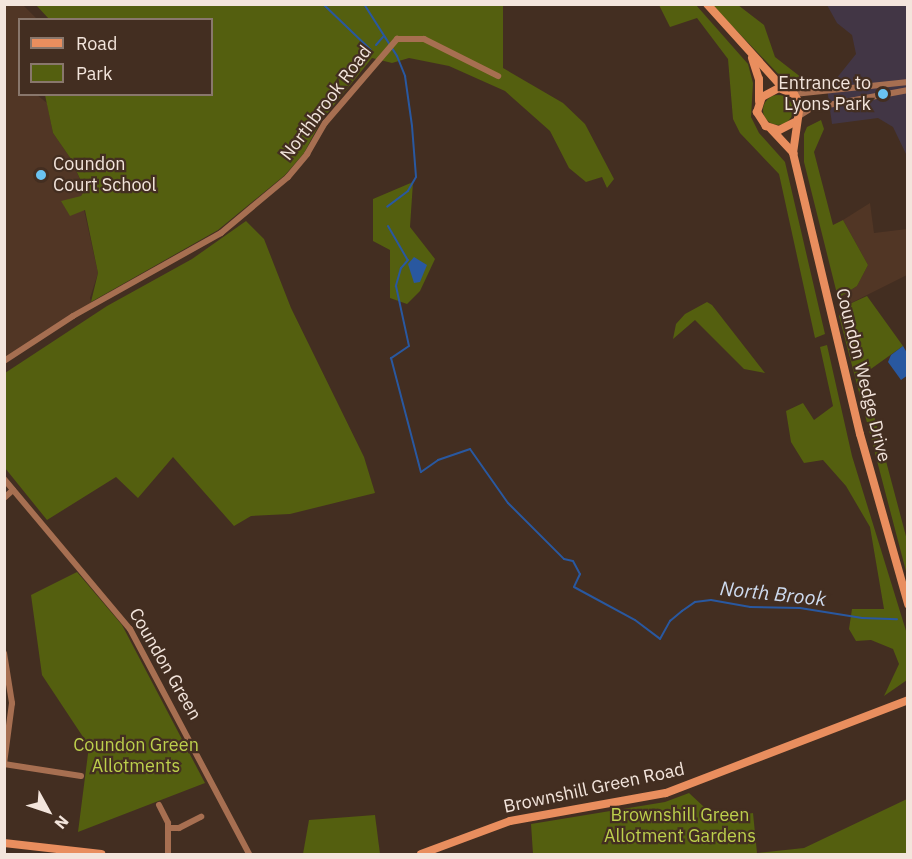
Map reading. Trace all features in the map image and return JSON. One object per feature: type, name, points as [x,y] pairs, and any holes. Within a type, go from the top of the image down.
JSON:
[{"type":"main road","name":"Coundon Wedge Drive","points":[[707,4],[752,56],[784,89],[794,94],[800,104],[793,153],[846,379],[908,604]]},
{"type":"main road","name":"Coundon Wedge Drive","points":[[752,56],[759,79],[758,117],[793,153]]},
{"type":"main road","points":[[759,102],[767,91],[784,89]]},
{"type":"main road","points":[[771,129],[785,129],[797,119]]},
{"type":"main road","points":[[888,707],[908,693]]},
{"type":"main road","name":"Brownshill Green Road","points":[[421,855],[510,821],[666,793],[908,700]]},
{"type":"main road","points":[[4,843],[101,855]]},
{"type":"street","name":"Northbrook Road","points":[[4,361],[74,316],[221,233],[288,177],[307,154],[325,123],[397,39],[424,39],[498,76]]},
{"type":"street","points":[[794,94],[908,82]]},
{"type":"street","points":[[797,119],[812,108],[908,90]]},
{"type":"street","name":"Coundon Green","points":[[4,479],[130,628],[249,855]]},
{"type":"street","points":[[4,498],[13,490]]},
{"type":"street","points":[[4,653],[10,680],[11,729],[4,764],[81,776]]},
{"type":"street","points":[[4,671],[10,680]]},
{"type":"street","points":[[159,805],[168,828],[168,855]]},
{"type":"street","points":[[168,828],[179,828],[201,817]]},
{"type":"shaded area","name":"Coundon Court School","points":[[5,5],[23,5],[36,18],[18,18],[18,96],[38,96],[47,103],[53,133],[71,159],[85,191],[81,196],[98,273],[90,298],[92,305],[5,361]]},
{"type":"shaded area","points":[[827,5],[907,5],[907,156],[893,127],[878,118],[832,124],[826,81],[836,79],[856,54],[852,35],[837,23]]},
{"type":"shaded area","points":[[870,203],[874,233],[907,229],[907,275],[845,306],[838,298],[857,286],[868,265],[843,220]]},
{"type":"green space","points":[[36,5],[503,5],[503,68],[563,103],[585,124],[614,179],[607,188],[602,177],[586,182],[569,168],[550,131],[505,91],[449,66],[409,58],[392,63],[372,58],[321,121],[304,153],[285,175],[218,230],[91,302],[98,273],[85,210],[70,216],[61,201],[81,196],[85,190],[71,159],[53,133],[45,96],[213,96],[213,18],[48,18]]},
{"type":"green space","points":[[659,5],[696,5],[748,64],[753,83],[751,117],[759,133],[785,162],[825,334],[815,338],[779,174],[740,133],[733,119],[728,59],[697,18],[670,27]]},
{"type":"green space","points":[[712,5],[738,5],[764,25],[775,57],[811,85],[783,79]]},
{"type":"green space","points":[[778,95],[784,96],[792,104],[792,116],[784,124],[778,125],[772,124],[764,116],[763,110],[764,104],[772,96]]},
{"type":"green space","points":[[821,120],[824,129],[814,152],[833,225],[843,220],[868,265],[857,286],[838,298],[804,162],[804,134],[807,127]]},
{"type":"green space","points":[[413,182],[410,227],[435,259],[420,291],[407,304],[390,298],[390,250],[373,241],[373,199]]},
{"type":"green space","points":[[246,221],[264,239],[291,308],[364,457],[375,493],[290,514],[251,516],[234,526],[173,457],[138,498],[116,477],[47,520],[5,468],[5,373],[107,306],[192,259]]},
{"type":"green space","points":[[867,296],[903,346],[868,371],[865,382],[907,540],[907,575],[839,316],[845,306]]},
{"type":"green space","points":[[707,302],[712,305],[765,373],[744,369],[695,320],[673,339],[676,324],[685,314]]},
{"type":"green space","points":[[827,345],[852,456],[907,634],[907,680],[884,696],[899,664],[893,649],[871,640],[856,641],[849,629],[852,609],[884,609],[870,527],[846,486],[823,460],[804,463],[791,442],[786,411],[803,403],[814,420],[833,406],[820,347]]},
{"type":"green space","name":"Coundon Green Allotments","points":[[77,572],[122,625],[205,783],[78,832],[89,746],[42,675],[31,595]]},
{"type":"green space","name":"Brownshill Green Allotment Gardens","points":[[689,793],[717,819],[753,813],[757,853],[804,848],[907,799],[907,854],[533,854],[531,824],[665,802]]},
{"type":"green space","points":[[375,815],[380,854],[303,854],[309,820]]},
{"type":"water","points":[[414,257],[427,265],[420,282],[414,283],[408,264]]},
{"type":"water","points":[[903,346],[907,353],[908,375],[901,380],[888,362],[891,355]]},
{"type":"waterway","name":"North Brook","points":[[323,4],[371,50]]},
{"type":"waterway","name":"North Brook","points":[[364,4],[397,56],[405,76],[412,126],[416,177],[408,191],[387,207]]},
{"type":"waterway","name":"North Brook","points":[[376,45],[383,37]]},
{"type":"waterway","name":"North Brook","points":[[388,226],[408,260],[401,268],[396,286],[409,346],[391,358],[421,472],[438,460],[470,449],[508,503],[564,559],[573,561],[580,574],[574,587],[635,620],[660,639],[670,621],[682,611],[695,602],[711,600],[750,607],[800,608],[862,618],[897,619]]},
{"type":"place","name":"Entrance to Lyons Park","points":[[883,94]]},
{"type":"place","name":"Coundon Court School","points":[[41,175]]}]
